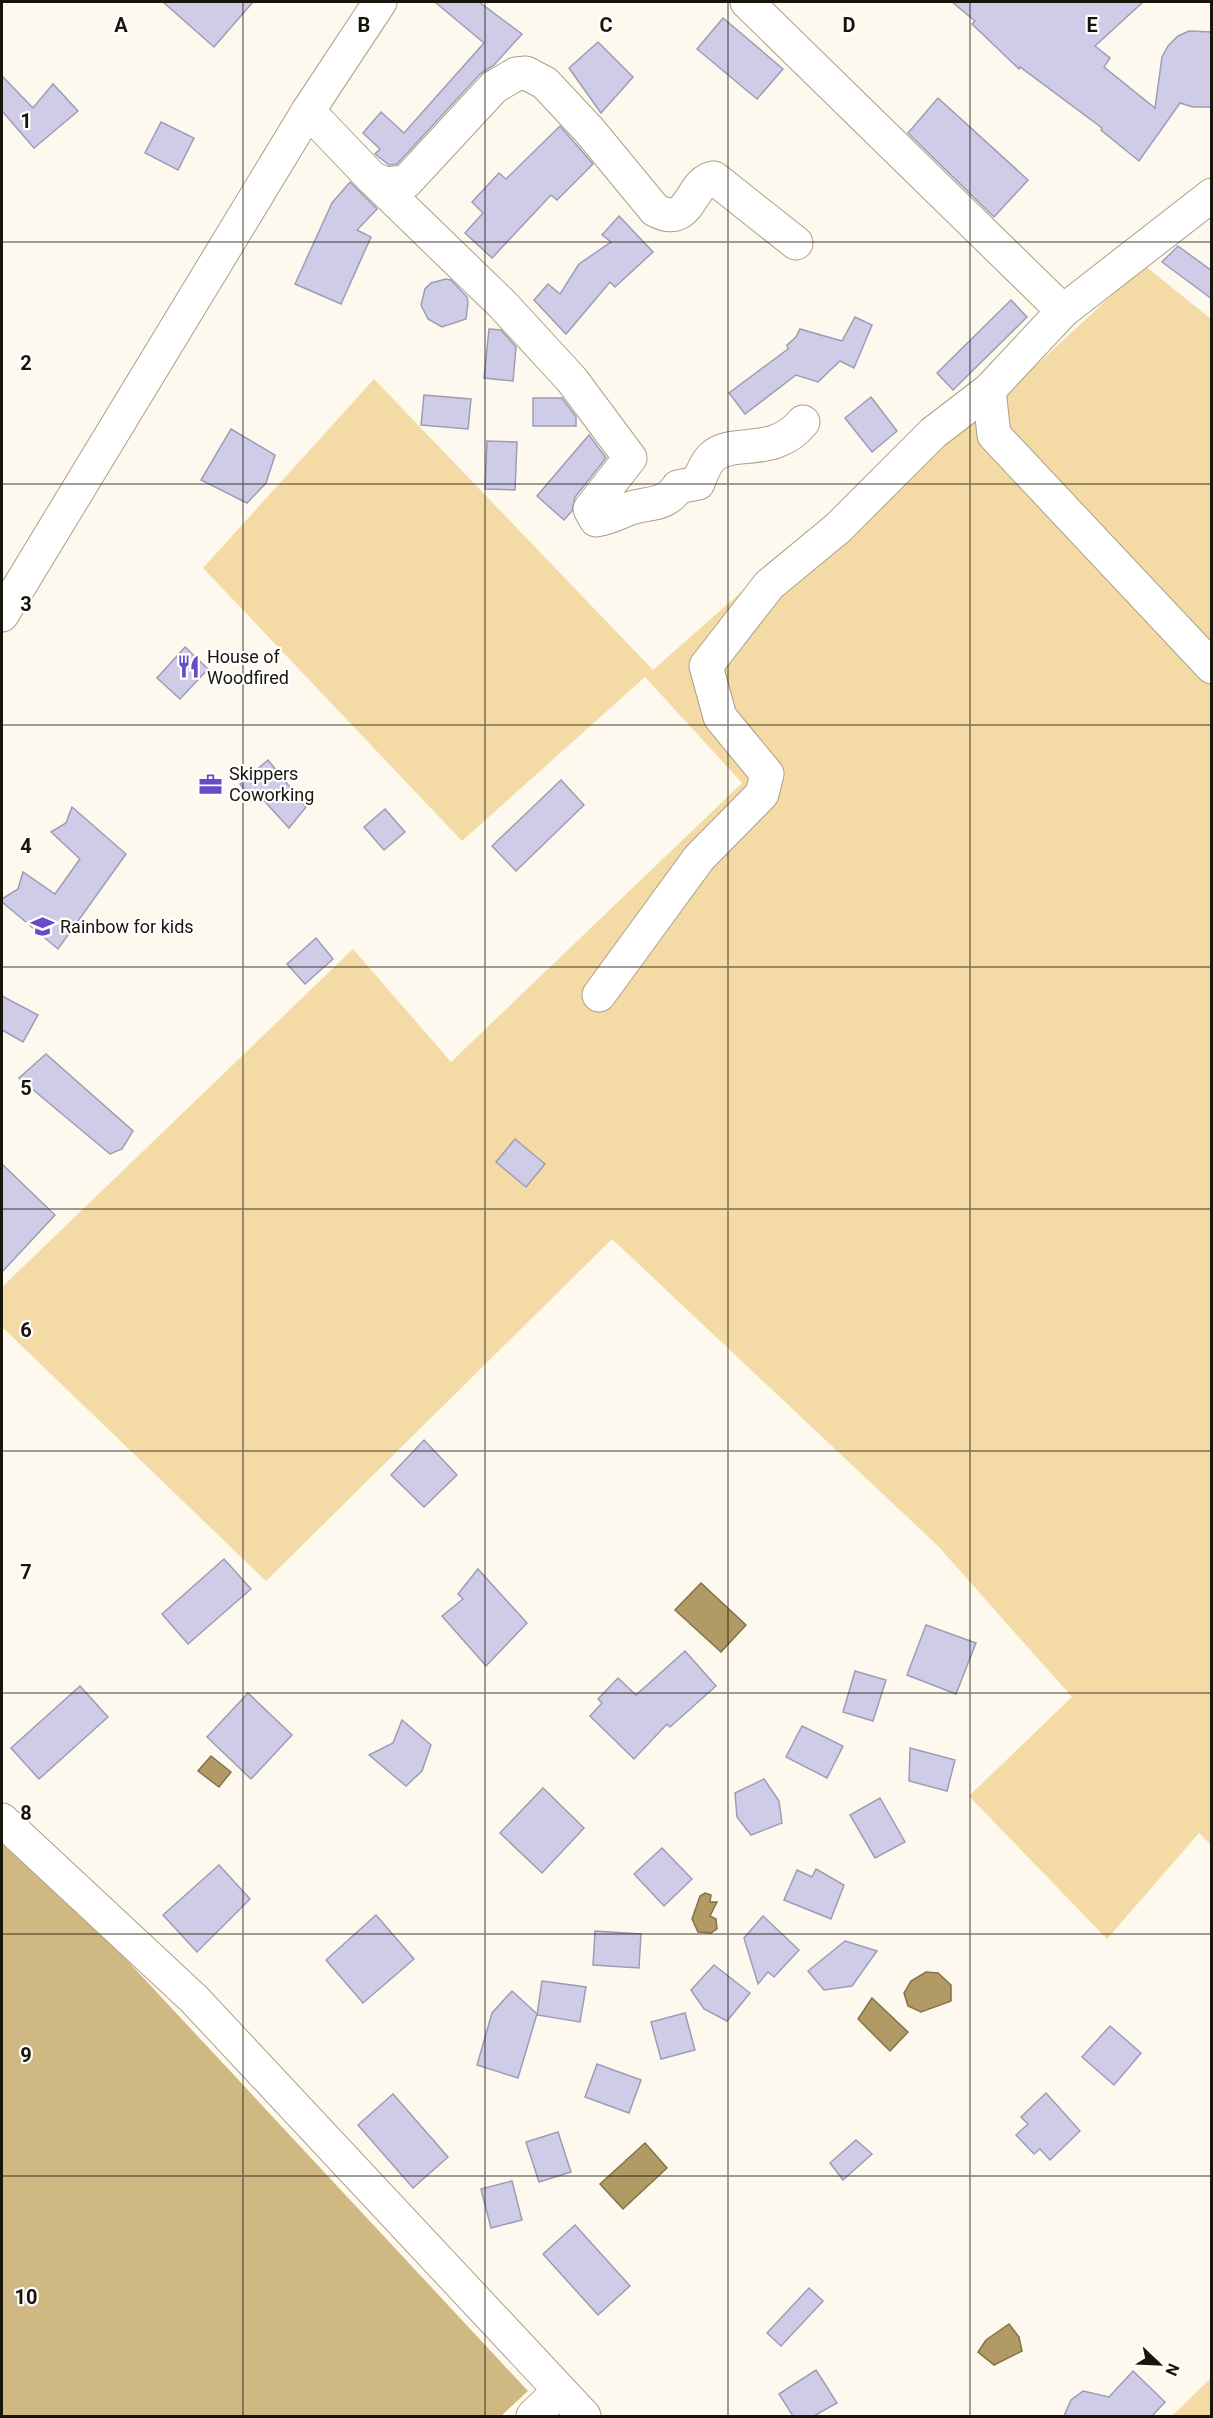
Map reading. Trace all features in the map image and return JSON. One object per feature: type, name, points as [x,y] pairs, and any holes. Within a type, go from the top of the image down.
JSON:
[{"type":"street","points":[[2,615],[308,111],[380,2]]},
{"type":"street","points":[[747,2],[1063,310]]},
{"type":"street","points":[[372,178],[386,184],[406,182],[494,87],[516,74],[526,73],[545,83],[589,130],[655,210],[668,216],[680,212],[706,180],[714,178],[796,243]]},
{"type":"street","points":[[308,111],[372,178],[464,264],[519,322],[572,380],[630,458],[590,509],[596,520],[612,517],[630,508],[659,503],[672,496],[678,487],[698,483],[711,458],[722,450],[773,444],[794,433],[803,422]]},
{"type":"street","points":[[599,995],[699,858],[762,794],[767,774],[720,717],[706,666],[769,585],[838,528],[933,433],[988,390],[1063,310],[1212,195]]},
{"type":"street","points":[[988,390],[994,435],[1212,667]]},
{"type":"street","points":[[2,1820],[194,1999],[584,2416]]},
{"type":"street","points":[[533,2416],[560,2391]]},
{"type":"shaded area","points":[[1144,265],[1211,319],[1211,1845],[1199,1833],[1107,1939],[969,1796],[1072,1697],[938,1546],[612,1239],[266,1581],[2,1327],[2,1287],[353,949],[451,1062],[742,783],[645,677],[462,841],[203,568],[374,379],[653,670],[941,415],[975,422]]},
{"type":"shaded area","points":[[701,1583],[746,1625],[721,1652],[675,1610]]},
{"type":"shaded area","points":[[211,1756],[231,1772],[219,1787],[198,1771]]},
{"type":"shaded area","points":[[2,1834],[97,1928],[528,2391],[501,2416],[2,2416]]},
{"type":"shaded area","points":[[705,1893],[711,1895],[710,1902],[717,1902],[710,1916],[716,1919],[717,1929],[711,1933],[698,1932],[692,1919],[700,1896]]},
{"type":"shaded area","points":[[926,1972],[938,1973],[951,1985],[951,2001],[921,2012],[908,2006],[904,1993],[911,1981]]},
{"type":"shaded area","points":[[872,1998],[908,2032],[890,2051],[858,2019]]},
{"type":"shaded area","points":[[645,2143],[667,2168],[623,2209],[600,2184]]},
{"type":"shaded area","points":[[1009,2324],[1019,2337],[1022,2351],[994,2365],[978,2352],[986,2340]]},
{"type":"shaded area","points":[[1211,2378],[1211,2416],[1172,2416]]},
{"type":"building","points":[[163,2],[253,2],[214,47]]},
{"type":"building","points":[[435,2],[479,2],[522,34],[494,65],[480,74],[397,164],[389,165],[375,154],[380,149],[363,133],[381,112],[404,133],[484,43]]},
{"type":"building","points":[[952,2],[1143,2],[1095,46],[1110,58],[1104,67],[1155,108],[1162,57],[1168,46],[1178,36],[1189,31],[1212,32],[1212,107],[1193,107],[1180,103],[1139,161],[1101,130],[1102,128],[1020,67],[1019,69],[972,24],[975,21]]},
{"type":"building","points":[[723,18],[783,69],[757,99],[697,49]]},
{"type":"building","points":[[598,42],[633,77],[601,113],[569,68]]},
{"type":"building","points":[[2,76],[33,108],[53,84],[78,111],[34,148],[2,111]]},
{"type":"building","points":[[938,98],[1028,180],[994,217],[908,133]]},
{"type":"building","points":[[161,122],[194,138],[178,170],[145,153]]},
{"type":"building","points":[[560,126],[593,164],[557,200],[551,195],[492,258],[465,233],[483,213],[472,202],[499,173],[506,179]]},
{"type":"building","points":[[350,182],[377,209],[357,230],[371,237],[341,304],[295,284],[332,203]]},
{"type":"building","points":[[619,216],[653,252],[615,287],[610,282],[566,334],[534,300],[548,284],[560,294],[579,264],[611,242],[602,235]]},
{"type":"building","points":[[1178,246],[1212,271],[1212,299],[1162,262]]},
{"type":"building","points":[[451,280],[467,297],[468,303],[466,319],[442,327],[428,319],[421,305],[425,289],[431,283]]},
{"type":"building","points":[[1011,300],[1027,317],[953,390],[937,373]]},
{"type":"building","points":[[855,317],[872,325],[854,368],[840,361],[818,382],[796,375],[745,414],[729,393],[788,349],[787,345],[796,337],[800,329],[842,341]]},
{"type":"building","points":[[489,329],[501,330],[516,347],[513,381],[484,378]]},
{"type":"building","points":[[424,395],[471,399],[468,429],[421,425]]},
{"type":"building","points":[[871,397],[897,431],[872,452],[845,418]]},
{"type":"building","points":[[533,398],[562,398],[576,417],[576,426],[533,426]]},
{"type":"building","points":[[231,429],[275,455],[266,483],[247,503],[201,480]]},
{"type":"building","points":[[589,435],[606,458],[575,497],[572,511],[564,520],[537,496]]},
{"type":"building","points":[[487,441],[517,442],[515,490],[485,489]]},
{"type":"building","points":[[185,647],[208,669],[180,699],[157,678]]},
{"type":"building","points":[[268,760],[306,807],[289,828],[259,795],[253,800],[240,784]]},
{"type":"building","points":[[561,780],[584,805],[516,871],[492,846]]},
{"type":"building","points":[[72,807],[126,854],[58,949],[2,902],[2,899],[18,889],[23,872],[55,894],[80,859],[51,832],[66,823]]},
{"type":"building","points":[[385,809],[405,832],[384,850],[364,827]]},
{"type":"building","points":[[316,938],[333,959],[305,984],[287,964]]},
{"type":"building","points":[[2,996],[38,1015],[23,1042],[2,1030]]},
{"type":"building","points":[[46,1054],[133,1131],[122,1149],[110,1154],[19,1078]]},
{"type":"building","points":[[515,1139],[545,1164],[526,1187],[496,1162]]},
{"type":"building","points":[[2,1164],[55,1215],[2,1272]]},
{"type":"building","points":[[424,1440],[457,1475],[424,1507],[391,1475]]},
{"type":"building","points":[[224,1559],[251,1589],[188,1644],[162,1614]]},
{"type":"building","points":[[478,1569],[527,1623],[486,1666],[442,1616],[463,1599],[458,1594]]},
{"type":"building","points":[[926,1625],[976,1643],[956,1694],[907,1675]]},
{"type":"building","points":[[685,1651],[716,1686],[670,1727],[667,1724],[634,1759],[590,1716],[602,1703],[598,1699],[618,1678],[636,1695]]},
{"type":"building","points":[[855,1671],[886,1680],[873,1721],[843,1712]]},
{"type":"building","points":[[80,1686],[108,1717],[39,1779],[11,1748]]},
{"type":"building","points":[[248,1693],[292,1735],[251,1779],[207,1737]]},
{"type":"building","points":[[402,1720],[431,1745],[422,1771],[406,1786],[369,1755],[393,1743]]},
{"type":"building","points":[[802,1726],[843,1746],[827,1778],[786,1757]]},
{"type":"building","points":[[910,1748],[955,1760],[947,1791],[909,1781]]},
{"type":"building","points":[[764,1779],[779,1801],[782,1823],[751,1835],[737,1817],[735,1793]]},
{"type":"building","points":[[543,1788],[584,1828],[542,1873],[500,1833]]},
{"type":"building","points":[[880,1798],[905,1842],[875,1858],[850,1815]]},
{"type":"building","points":[[662,1848],[692,1879],[664,1906],[634,1874]]},
{"type":"building","points":[[219,1865],[250,1899],[197,1952],[163,1915]]},
{"type":"building","points":[[816,1869],[844,1885],[831,1919],[784,1900],[797,1870],[812,1877]]},
{"type":"building","points":[[376,1915],[414,1959],[363,2003],[326,1960]]},
{"type":"building","points":[[763,1916],[799,1950],[774,1977],[768,1972],[758,1984],[744,1938]]},
{"type":"building","points":[[595,1931],[641,1934],[639,1968],[593,1965]]},
{"type":"building","points":[[845,1941],[877,1951],[852,1986],[824,1990],[808,1971]]},
{"type":"building","points":[[714,1965],[750,1993],[727,2021],[704,2009],[691,1990]]},
{"type":"building","points":[[542,1981],[586,1987],[580,2022],[537,2015]]},
{"type":"building","points":[[512,1991],[537,2014],[518,2078],[477,2065],[492,2013]]},
{"type":"building","points":[[685,2013],[695,2050],[661,2059],[651,2022]]},
{"type":"building","points":[[1110,2026],[1141,2053],[1114,2085],[1082,2057]]},
{"type":"building","points":[[597,2064],[641,2080],[629,2113],[585,2097]]},
{"type":"building","points":[[1046,2093],[1080,2131],[1050,2160],[1040,2149],[1034,2154],[1016,2135],[1028,2124],[1021,2117]]},
{"type":"building","points":[[393,2094],[448,2157],[413,2188],[358,2125]]},
{"type":"building","points":[[558,2132],[571,2172],[539,2182],[526,2142]]},
{"type":"building","points":[[856,2140],[872,2154],[843,2180],[830,2163]]},
{"type":"building","points":[[512,2181],[522,2220],[491,2228],[481,2189]]},
{"type":"building","points":[[575,2225],[630,2286],[598,2315],[543,2254]]},
{"type":"building","points":[[809,2288],[823,2301],[781,2346],[767,2333]]},
{"type":"building","points":[[816,2370],[837,2403],[814,2416],[793,2416],[779,2394]]},
{"type":"building","points":[[1133,2371],[1165,2402],[1152,2416],[1064,2416],[1071,2400],[1083,2391],[1109,2397]]},
{"type":"place","name":"House of Woodfired","points":[[189,667]]},
{"type":"place","name":"Skippers Coworking","points":[[211,784]]},
{"type":"place","name":"Rainbow for kids","points":[[42,927]]}]
